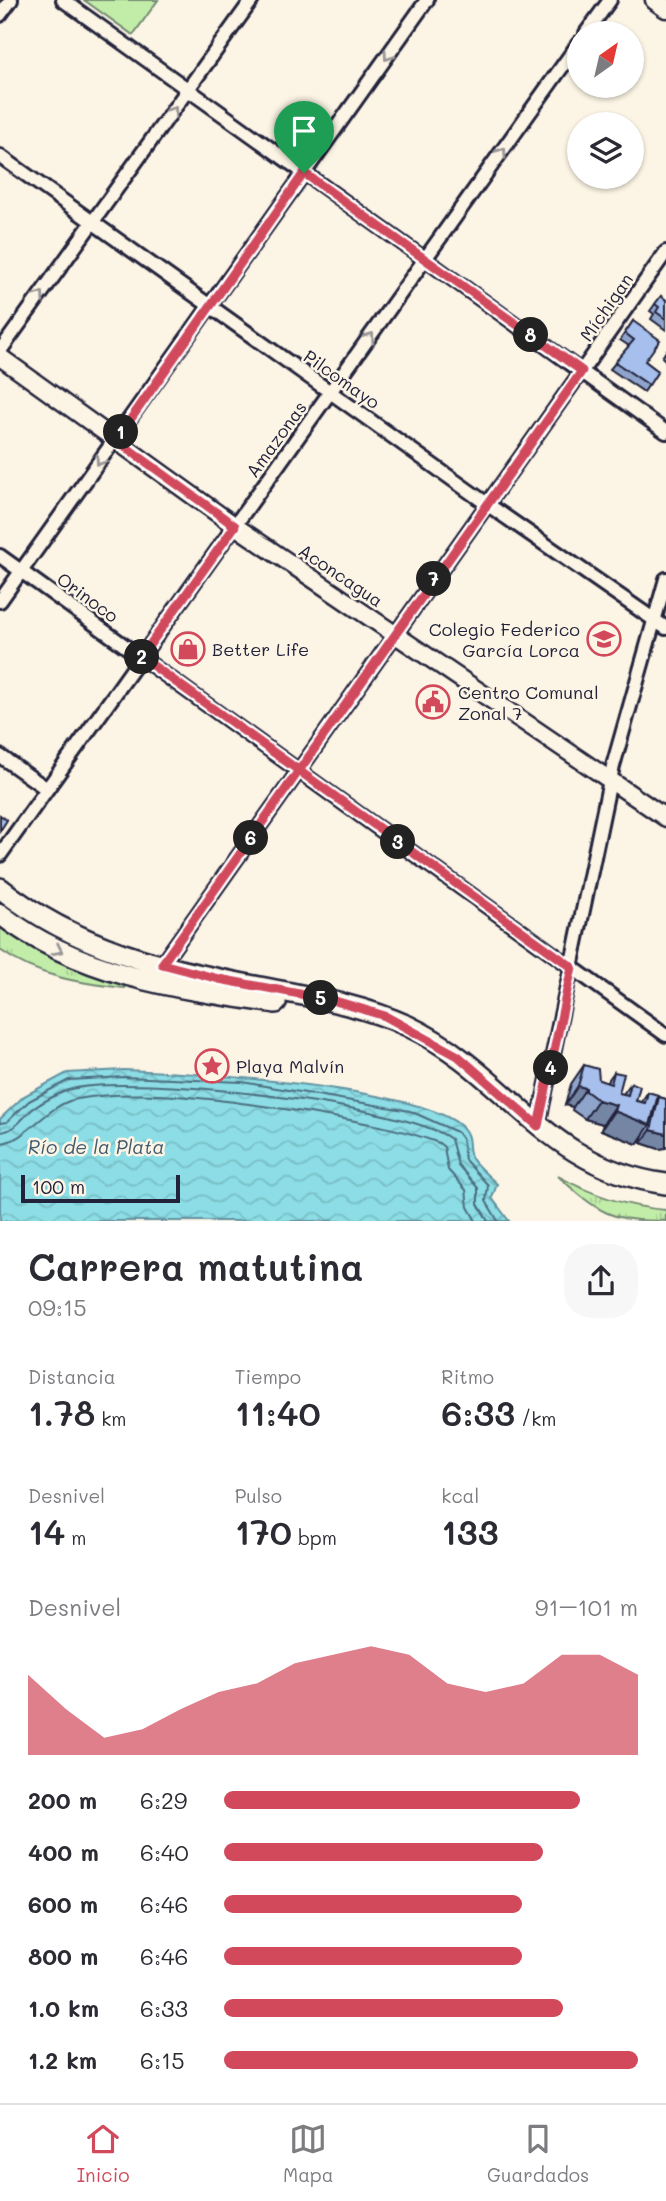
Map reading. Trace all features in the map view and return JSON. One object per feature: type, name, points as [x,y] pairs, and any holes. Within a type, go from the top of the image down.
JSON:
[{"type":"main road","points":[[655,0],[666,8]]},
{"type":"main road","points":[[0,888],[39,916],[81,939],[219,979],[332,1000],[385,1016],[458,1056],[570,1151],[593,1164],[622,1175],[666,1184]]},
{"type":"main road","points":[[0,914],[48,946],[128,976],[310,1007],[382,1028],[452,1066],[535,1139],[573,1168],[614,1186],[666,1196]]},
{"type":"street","points":[[0,15],[11,0]]},
{"type":"street","points":[[62,0],[666,432]]},
{"type":"street","points":[[0,351],[252,0]]},
{"type":"street","points":[[0,601],[427,0]]},
{"type":"street","points":[[595,21],[610,0]]},
{"type":"street","name":"Amazonas","points":[[0,855],[567,60]]},
{"type":"street","name":"Pilcomayo","points":[[0,156],[487,505],[661,624]]},
{"type":"street","name":"Míchigan","points":[[162,964],[666,252]]},
{"type":"street","name":"Aconcagua","points":[[0,357],[235,526],[666,818]]},
{"type":"street","name":"Orinoco","points":[[0,556],[666,1035]]},
{"type":"street","points":[[538,1126],[610,780],[661,624],[666,579]]},
{"type":"street","points":[[0,756],[47,789]]},
{"type":"green space","points":[[84,0],[158,0],[133,35]]},
{"type":"green space","points":[[0,925],[64,963],[125,985],[124,988],[75,981],[29,967],[0,950]]},
{"type":"green space","points":[[558,1176],[610,1199],[666,1210],[666,1221],[631,1219],[607,1213]]},
{"type":"water","name":"Río de la Plata","points":[[124,1070],[302,1084],[401,1101],[439,1113],[465,1131],[471,1157],[497,1184],[492,1198],[509,1221],[0,1221],[0,1119],[24,1096],[67,1073]]},
{"type":"building","points":[[661,296],[666,300],[666,319],[656,312],[659,307],[655,304]]},
{"type":"building","points":[[633,321],[660,340],[645,361],[658,371],[649,385],[615,362],[634,340],[625,333]]},
{"type":"building","points":[[0,815],[7,820],[0,831]]},
{"type":"building","points":[[584,1065],[598,1069],[599,1080],[611,1084],[614,1072],[624,1074],[619,1093],[628,1095],[631,1083],[640,1086],[636,1101],[645,1103],[648,1092],[658,1095],[650,1125],[614,1111],[616,1105],[598,1100],[586,1091],[586,1088],[578,1086]]},
{"type":"building","points":[[659,1097],[666,1099],[666,1134],[651,1130]]},
{"type":"place","name":"Colegio Federico García Lorca","points":[[604,639]]},
{"type":"place","name":"Better Life","points":[[188,649]]},
{"type":"place","name":"Centro Comunal Zonal 7","points":[[433,702]]},
{"type":"place","name":"Playa Malvín","points":[[212,1066]]},
{"type":"route","points":[[304,173],[116,440],[235,526],[141,657],[299,771],[572,967],[538,1126],[458,1056],[410,1027],[385,1016],[332,1000],[219,979],[162,964],[299,771],[396,635],[582,371],[304,173]]}]
